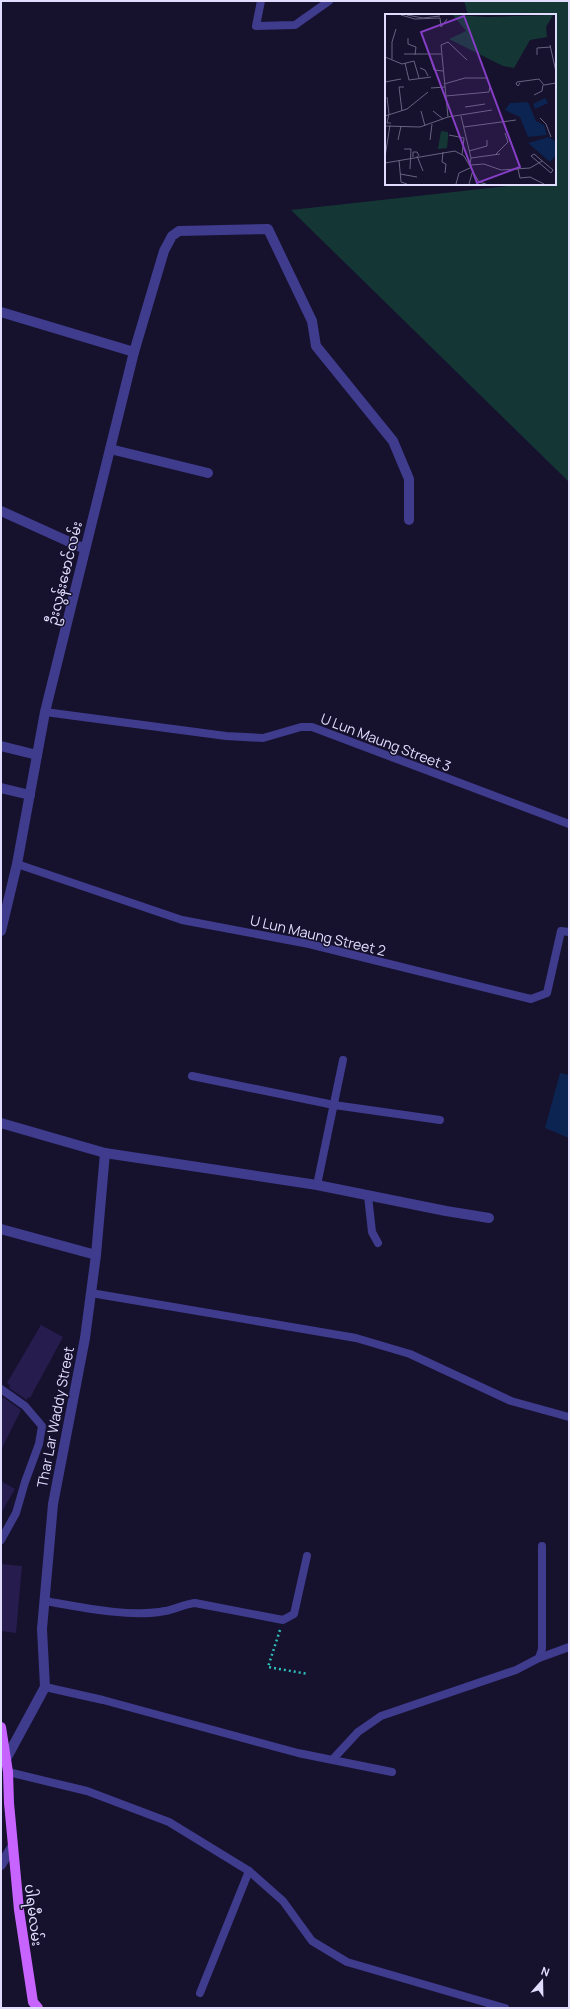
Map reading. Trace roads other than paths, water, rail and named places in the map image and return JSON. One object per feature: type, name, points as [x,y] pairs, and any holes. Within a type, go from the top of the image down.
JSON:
[{"type":"main road","name":"ပါရမီလမ်း","points":[[1,1727],[8,1772],[5,1803],[12,1847],[19,1910],[35,2006]]},
{"type":"street","name":"ဦးလွန်းမောင်လမ်း","points":[[1,931],[3,916],[17,864],[45,712],[85,549],[134,352],[164,251],[172,236],[179,231],[268,229],[312,321],[316,346],[393,441],[409,479],[409,520]]},
{"type":"street","points":[[1,312],[134,352]]},
{"type":"street","points":[[110,449],[208,473]]},
{"type":"street","points":[[1,511],[85,549]]},
{"type":"street","points":[[1,746],[36,755]]},
{"type":"street","points":[[1,788],[30,795]]},
{"type":"street","points":[[1,1123],[106,1153],[317,1185],[489,1218]]},
{"type":"street","name":"Thar Lar Waddy Street","points":[[45,1687],[42,1629],[53,1504],[85,1338],[96,1255],[106,1153]]},
{"type":"street","points":[[1,1229],[96,1255]]},
{"type":"street","points":[[6,1759],[45,1687]]},
{"type":"street","points":[[1,1865],[12,1847]]},
{"type":"lane","points":[[260,1],[256,26],[295,25],[329,1]]},
{"type":"lane","name":"U Lun Maung Street 3","points":[[45,712],[226,736],[263,738],[301,727],[312,727],[569,824]]},
{"type":"lane","name":"U Lun Maung Street 2","points":[[17,864],[182,920],[309,944],[531,999],[547,993],[561,931],[569,932]]},
{"type":"lane","points":[[317,1185],[343,1060]]},
{"type":"lane","points":[[192,1076],[334,1105],[440,1120]]},
{"type":"lane","points":[[368,1196],[372,1232],[378,1243]]},
{"type":"lane","points":[[91,1293],[356,1338],[410,1354],[511,1401],[569,1416]]},
{"type":"lane","points":[[1,1388],[25,1406],[42,1426],[39,1444],[25,1482],[16,1513],[1,1540]]},
{"type":"lane","points":[[539,1658],[542,1649],[542,1546]]},
{"type":"lane","points":[[45,1602],[95,1610],[139,1612],[166,1611],[182,1605],[195,1603],[283,1620],[294,1614],[307,1556]]},
{"type":"lane","points":[[333,1759],[358,1732],[382,1716],[516,1670],[539,1658],[569,1647]]},
{"type":"lane","points":[[45,1687],[103,1700],[298,1753],[392,1772]]},
{"type":"lane","points":[[8,1772],[86,1791],[169,1822],[249,1871],[283,1901],[312,1941],[347,1962],[505,2008]]},
{"type":"lane","points":[[200,1993],[249,1871]]},
{"type":"water","points":[[560,1073],[569,1075],[569,1138],[545,1128]]}]
